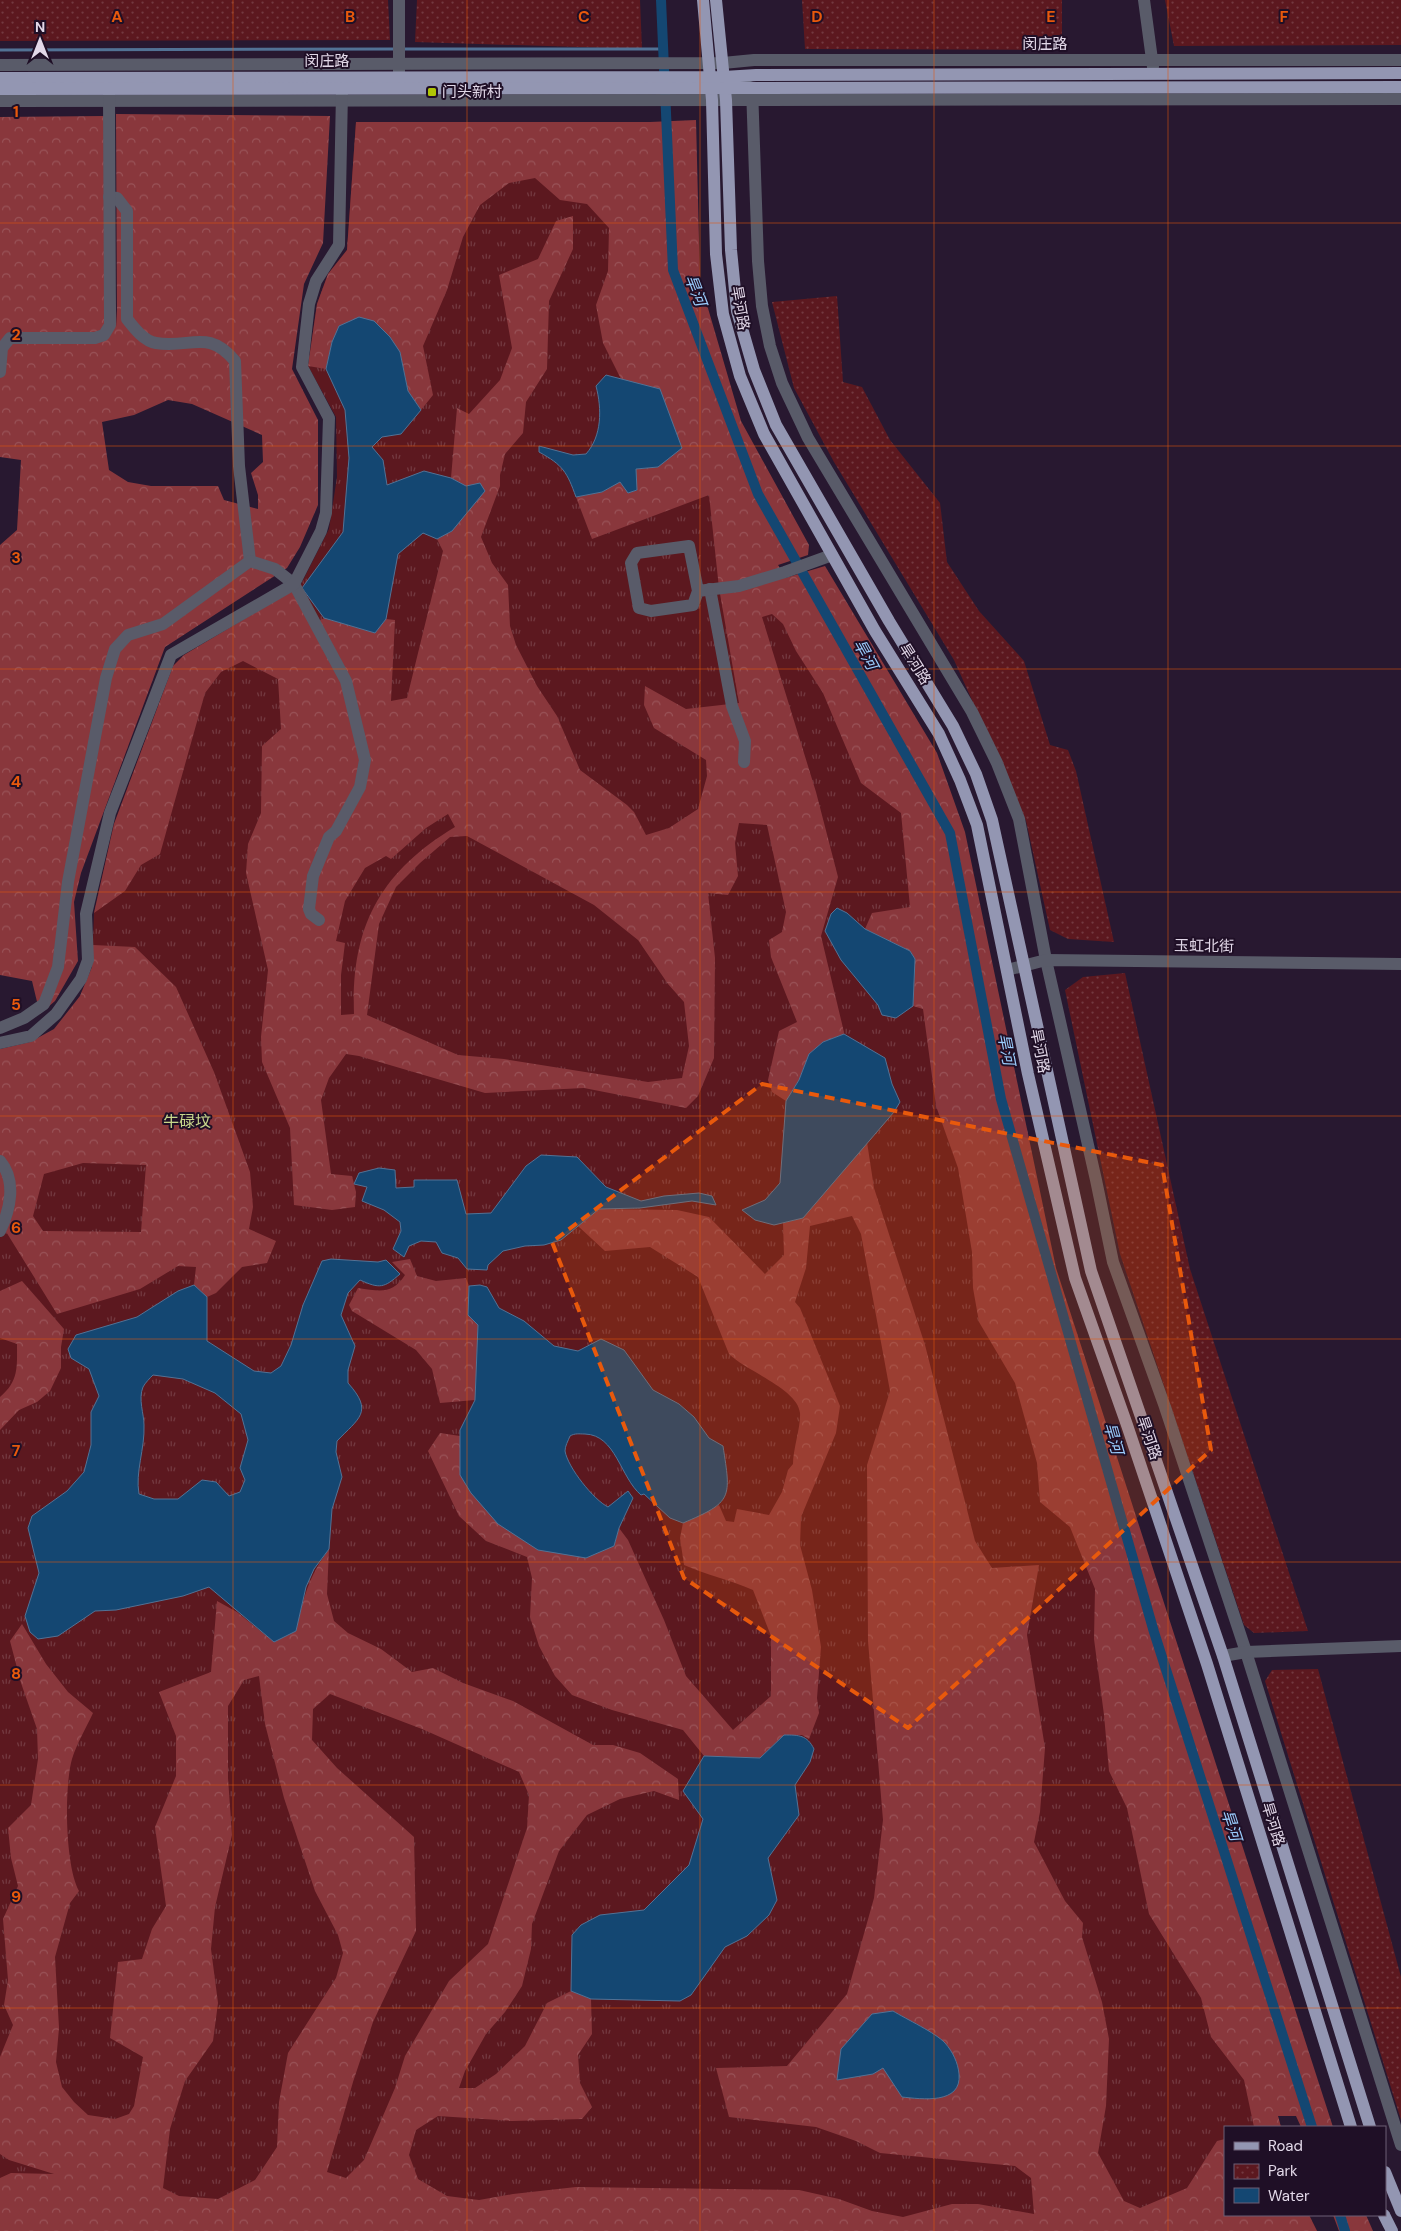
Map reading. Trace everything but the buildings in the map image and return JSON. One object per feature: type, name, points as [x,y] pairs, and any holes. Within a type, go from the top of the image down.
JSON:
[{"type":"main road","name":"旱河路","points":[[703,0],[717,64],[725,88],[732,250],[738,310],[754,370],[776,424],[889,621],[952,726],[976,774],[999,844],[1091,1271],[1223,1656],[1370,2126]]},
{"type":"main road","name":"旱河路","points":[[716,0],[717,64],[712,88],[716,254],[723,314],[740,376],[764,434],[827,557],[876,631],[939,734],[960,780],[977,825],[984,848],[1028,1074],[1075,1278],[1180,1583],[1351,2126]]},
{"type":"main road","name":"闵庄路","points":[[0,78],[399,60],[653,88]]},
{"type":"main road","name":"闵庄路","points":[[725,88],[756,75],[1401,73]]},
{"type":"main road","name":"闵庄路","points":[[689,88],[725,88],[752,94],[1401,87]]},
{"type":"main road","name":"闵庄路","points":[[0,89],[109,95],[342,95],[653,88]]},
{"type":"main road","points":[[653,88],[689,88]]},
{"type":"main road","points":[[984,848],[999,844]]},
{"type":"main road","points":[[1180,1583],[1197,1578]]},
{"type":"main road","points":[[1232,1744],[1249,1740]]},
{"type":"main road","points":[[1386,2174],[1401,2211]]},
{"type":"main road","points":[[1384,2216],[1392,2231]]},
{"type":"street","points":[[0,1043],[31,1036],[56,1014],[81,979],[88,960],[86,914],[110,813],[171,655],[294,584],[321,531],[326,513],[329,418],[302,367],[309,304],[316,281],[339,245],[342,95],[399,60],[399,0]]},
{"type":"street","points":[[1144,0],[1154,74]]},
{"type":"street","name":"闵庄路","points":[[0,65],[399,60],[654,64],[717,64],[754,60],[1401,60]]},
{"type":"street","points":[[902,60],[928,74]]},
{"type":"street","name":"闵庄路","points":[[689,88],[712,88]]},
{"type":"street","name":"闵庄路","points":[[752,94],[1401,98]]},
{"type":"street","name":"旱河路","points":[[752,94],[758,261],[762,306],[770,346],[782,383],[808,438],[972,712],[997,763],[1019,819],[1046,960],[1094,1170],[1112,1262],[1165,1407],[1246,1652],[1350,1988],[1401,2145]]},
{"type":"street","points":[[0,372],[2,348],[10,338],[95,338],[104,335],[110,325],[109,95]]},
{"type":"street","name":"闵庄路","points":[[0,101],[109,95]]},
{"type":"street","points":[[110,197],[117,198],[127,211],[127,319],[138,333],[155,343],[213,342],[225,349],[235,361],[239,466],[250,560]]},
{"type":"street","points":[[744,762],[744,741],[732,706],[704,590],[689,546],[637,554],[631,563],[639,608],[651,611],[693,605],[704,590],[739,586],[827,557]]},
{"type":"street","points":[[250,560],[276,569],[294,584],[346,681],[365,760],[360,787],[336,831],[329,837],[313,876],[309,909],[311,914],[319,920]]},
{"type":"street","points":[[0,1028],[24,1018],[44,1004],[56,974],[68,882],[106,678],[115,649],[128,635],[163,624],[250,560]]},
{"type":"street","name":"玉虹北街","points":[[1007,970],[1046,960],[1401,964]]},
{"type":"street","points":[[0,1160],[11,1185],[8,1214],[0,1231]]},
{"type":"street","points":[[1223,1656],[1246,1652],[1401,1646]]},
{"type":"highlighted area","points":[[762,1084],[1162,1165],[1211,1450],[908,1728],[684,1578],[552,1242]]},
{"type":"green space","points":[[0,0],[388,0],[390,40],[0,41]]},
{"type":"green space","points":[[417,0],[640,0],[642,49],[415,42]]},
{"type":"green space","points":[[802,0],[1062,0],[1062,50],[805,49]]},
{"type":"green space","points":[[1165,0],[1401,0],[1401,45],[1174,46]]},
{"type":"green space","points":[[116,114],[330,116],[323,243],[304,284],[292,369],[318,420],[318,505],[300,547],[287,568],[165,647],[81,873],[74,902],[78,961],[55,1001],[40,1014],[32,981],[0,975],[0,545],[17,530],[21,460],[0,457],[0,117],[105,116],[117,327]],"holes":[[[168,400],[192,404],[262,435],[263,462],[251,473],[258,495],[258,509],[224,500],[218,486],[151,486],[128,482],[109,470],[102,422],[134,415]]]},
{"type":"green space","points":[[696,120],[700,281],[741,421],[809,545],[808,555],[778,565],[785,578],[825,566],[937,753],[965,832],[1056,1268],[1333,2126],[1301,2126],[1296,2116],[1278,2116],[1281,2126],[1254,2126],[1244,2080],[1211,2037],[1201,1998],[1149,1914],[1127,1808],[1109,1771],[1094,1639],[1095,1589],[1070,1527],[1040,1502],[1037,1463],[1015,1383],[979,1322],[973,1288],[972,1252],[958,1168],[936,1106],[923,1009],[913,1006],[915,959],[910,951],[865,929],[872,913],[910,907],[901,813],[861,783],[823,693],[796,651],[783,624],[772,614],[762,617],[816,792],[838,877],[821,936],[844,1034],[823,1042],[809,1054],[799,1080],[786,1101],[772,1092],[768,1080],[779,1031],[797,1022],[771,957],[769,940],[782,932],[786,912],[767,825],[739,823],[735,843],[738,876],[728,895],[708,893],[715,958],[714,1058],[698,1096],[686,1108],[584,1088],[485,1093],[359,1056],[346,1054],[329,1078],[321,1100],[331,1174],[352,1176],[356,1192],[355,1207],[332,1210],[294,1205],[290,1128],[262,1062],[261,1037],[268,970],[246,873],[248,844],[261,813],[262,746],[281,729],[278,679],[243,661],[221,672],[205,693],[160,854],[141,865],[125,891],[94,913],[114,824],[173,666],[184,655],[293,590],[312,625],[324,618],[375,633],[386,619],[395,620],[391,701],[407,698],[443,551],[437,539],[452,531],[466,486],[451,478],[457,408],[469,414],[500,380],[512,348],[499,275],[538,259],[556,221],[573,216],[573,249],[549,301],[547,369],[526,402],[523,433],[505,454],[500,475],[500,486],[481,537],[492,563],[508,585],[510,626],[516,645],[537,686],[557,716],[580,770],[627,805],[634,812],[646,835],[669,828],[698,809],[707,776],[706,760],[654,728],[644,705],[645,686],[686,709],[739,703],[719,588],[709,495],[592,539],[576,497],[602,492],[620,481],[637,491],[635,469],[658,467],[660,389],[622,381],[603,343],[596,305],[608,271],[609,228],[587,204],[560,200],[535,178],[509,183],[480,205],[463,237],[447,290],[423,346],[433,395],[421,410],[408,391],[400,352],[332,342],[326,369],[308,366],[317,304],[328,274],[347,250],[356,122],[650,122]],"holes":[[[448,814],[455,827],[429,844],[407,863],[389,883],[375,905],[365,928],[358,954],[354,983],[354,1014],[341,1015],[341,975],[345,943],[336,941],[345,901],[365,868],[386,856],[391,859],[426,828]],[[467,836],[594,905],[638,940],[668,984],[684,1002],[689,1046],[682,1078],[648,1082],[504,1059],[458,1055],[367,1015],[379,924],[396,887],[450,837]]]},
{"type":"green space","points":[[356,122],[650,122],[727,469],[785,578],[884,709],[1034,1285],[1281,2126],[1224,2126],[1224,2216],[1310,2216],[1317,2231],[0,2231],[0,1061],[51,1041],[80,996],[92,967],[94,913],[114,824],[173,666],[184,655],[300,586],[329,529],[337,477],[336,417],[308,366],[317,304],[328,274],[347,250]]},
{"type":"green space","points":[[837,296],[843,382],[862,387],[890,440],[940,503],[947,562],[979,611],[1024,661],[1050,745],[1068,750],[1076,771],[1114,942],[1068,939],[1050,930],[1026,821],[954,660],[834,462],[794,388],[772,302]]},
{"type":"green space","points":[[93,945],[135,947],[176,987],[214,1072],[250,1172],[253,1207],[249,1229],[276,1241],[267,1263],[242,1267],[216,1293],[207,1297],[194,1285],[196,1267],[178,1266],[140,1289],[57,1314],[0,1222],[0,1049],[30,1042],[54,1029],[80,996],[92,967]],"holes":[[[83,1163],[146,1165],[141,1232],[43,1231],[33,1216],[44,1174]]]},
{"type":"green space","points":[[1125,973],[1190,1269],[1308,1631],[1254,1633],[1244,1625],[1120,1254],[1065,990],[1083,977]]},
{"type":"green space","points":[[867,1142],[874,1188],[925,1345],[975,1541],[992,1568],[1039,1565],[1027,1635],[1045,1748],[1040,1812],[1034,1842],[1065,1901],[1083,1923],[1082,1937],[1102,2002],[1109,2039],[1106,2106],[1098,2153],[1124,2201],[1140,2208],[1187,2188],[1217,2141],[1224,2139],[1224,2216],[1310,2216],[1317,2231],[0,2231],[0,2178],[11,2173],[54,2174],[9,2160],[0,2154],[0,2057],[13,2025],[4,2005],[8,1980],[3,1919],[18,1886],[11,1858],[8,1828],[31,1805],[38,1759],[37,1729],[21,1683],[10,1641],[22,1624],[46,1664],[68,1692],[93,1713],[76,1747],[69,1772],[67,1826],[71,1864],[79,1891],[70,1903],[55,1957],[59,2028],[56,2062],[62,2087],[74,2102],[88,2115],[115,2119],[129,2114],[134,2106],[143,2057],[110,2038],[118,1962],[142,1959],[152,1929],[166,1906],[155,1827],[176,1776],[176,1736],[159,1692],[211,1672],[217,1601],[237,1612],[274,1642],[296,1631],[311,1578],[329,1549],[327,1594],[334,1621],[348,1633],[381,1649],[412,1672],[433,1668],[463,1683],[513,1701],[593,1745],[613,1745],[640,1753],[678,1779],[679,1800],[654,1791],[620,1799],[587,1815],[559,1851],[532,1924],[531,1949],[522,1986],[505,2012],[486,2034],[465,2071],[459,2088],[475,2088],[496,2074],[525,2046],[547,2003],[571,1991],[591,1999],[592,2034],[578,2055],[580,2083],[592,2107],[582,2119],[512,2121],[438,2116],[416,2130],[409,2155],[418,2179],[447,2196],[479,2200],[576,2187],[799,2190],[839,2199],[872,2211],[903,2217],[952,2204],[978,2204],[1034,2214],[1031,2178],[1015,2166],[880,2153],[856,2141],[816,2127],[729,2117],[716,2068],[787,2066],[847,1994],[874,1898],[883,1820],[868,1641],[867,1465],[890,1391],[861,1234],[852,1216],[810,1226],[806,1268],[795,1302],[800,1308],[840,1406],[836,1433],[801,1517],[800,1545],[812,1590],[821,1647],[817,1698],[819,1713],[809,1739],[802,1735],[784,1735],[760,1758],[704,1756],[683,1730],[612,1710],[572,1695],[555,1676],[539,1646],[530,1617],[532,1578],[527,1557],[486,1541],[459,1516],[428,1451],[440,1433],[460,1436],[460,1475],[614,1546],[619,1528],[628,1540],[664,1620],[686,1676],[733,1730],[771,1696],[771,1636],[753,1590],[684,1565],[680,1538],[683,1523],[719,1505],[726,1521],[734,1522],[737,1509],[769,1515],[782,1492],[788,1470],[793,1464],[800,1413],[797,1404],[781,1388],[729,1354],[698,1277],[650,1247],[605,1251],[578,1226],[599,1209],[677,1210],[709,1217],[765,1274],[784,1255],[783,1223],[803,1218]],"holes":[[[259,1676],[265,1724],[284,1798],[315,1891],[338,1935],[343,1953],[336,1978],[288,2053],[279,2102],[277,2147],[255,2180],[218,2199],[179,2196],[163,2188],[170,2129],[185,2081],[213,2041],[218,2003],[211,1949],[215,1907],[232,1835],[228,1778],[228,1706],[244,1680]],[[330,1694],[422,1729],[519,1772],[529,1795],[527,1828],[488,1944],[449,1981],[405,2056],[395,2088],[364,2160],[346,2178],[327,2172],[353,2082],[373,2022],[416,1931],[414,1837],[337,1768],[312,1740],[313,1709]]]},
{"type":"green space","points":[[410,1259],[417,1276],[436,1281],[466,1278],[469,1286],[468,1315],[478,1325],[475,1400],[440,1403],[432,1369],[416,1350],[352,1311],[349,1305],[358,1288],[385,1290],[395,1286],[405,1275],[392,1262]]},
{"type":"green space","points":[[22,1281],[64,1329],[61,1347],[61,1368],[50,1391],[37,1402],[19,1410],[0,1430],[0,1397],[11,1385],[16,1373],[17,1344],[0,1338],[0,1291]]},
{"type":"green space","points":[[1318,1669],[1401,1977],[1401,2120],[1265,1681],[1272,1670]]},
{"type":"green space","points":[[1333,2216],[1366,2216],[1373,2231],[1339,2231]]},
{"type":"water","points":[[359,317],[374,321],[390,337],[400,352],[408,391],[421,410],[401,434],[382,437],[372,447],[383,460],[387,485],[424,471],[451,478],[466,486],[480,483],[485,491],[452,531],[437,539],[423,533],[398,554],[386,619],[375,633],[324,618],[302,588],[343,532],[349,458],[345,410],[326,369],[332,342],[339,326]]},
{"type":"water","points":[[606,375],[660,389],[682,448],[658,467],[636,469],[637,490],[628,493],[620,482],[602,492],[576,497],[567,475],[559,465],[539,452],[539,446],[573,455],[586,454],[598,431],[600,413],[596,386]]},
{"type":"water","points":[[837,908],[847,913],[865,929],[910,951],[915,959],[913,1006],[896,1018],[882,1015],[878,1005],[841,960],[825,931],[831,914]]},
{"type":"water","points":[[844,1034],[885,1058],[892,1084],[900,1102],[894,1112],[803,1218],[774,1225],[755,1220],[742,1210],[765,1200],[780,1183],[786,1101],[799,1080],[809,1054],[823,1042]]},
{"type":"water","points":[[541,1155],[577,1157],[606,1187],[641,1201],[664,1196],[699,1193],[712,1196],[716,1205],[692,1201],[640,1208],[599,1209],[561,1240],[544,1245],[525,1246],[503,1251],[488,1265],[487,1270],[467,1269],[458,1258],[442,1253],[436,1242],[421,1241],[409,1246],[404,1257],[393,1249],[401,1231],[400,1222],[384,1210],[362,1201],[367,1187],[354,1184],[359,1173],[379,1168],[395,1170],[396,1188],[414,1187],[414,1180],[457,1180],[466,1214],[491,1213],[526,1166]]},
{"type":"water","points":[[331,1259],[378,1262],[386,1260],[400,1274],[382,1286],[372,1285],[360,1280],[348,1293],[341,1315],[355,1346],[348,1370],[348,1383],[356,1393],[362,1408],[357,1420],[337,1441],[336,1452],[342,1477],[332,1509],[329,1549],[314,1569],[306,1587],[296,1631],[274,1642],[209,1587],[183,1596],[116,1610],[95,1611],[58,1636],[38,1639],[30,1632],[25,1616],[39,1573],[28,1528],[32,1516],[67,1491],[84,1472],[91,1445],[91,1412],[99,1396],[89,1369],[71,1358],[68,1349],[76,1335],[137,1317],[178,1291],[194,1285],[207,1297],[207,1341],[254,1371],[271,1373],[281,1366],[291,1345],[303,1305],[322,1261]],"holes":[[[153,1375],[183,1379],[215,1393],[241,1414],[248,1440],[240,1468],[245,1480],[240,1492],[229,1496],[216,1482],[202,1480],[178,1499],[154,1499],[139,1494],[138,1477],[144,1434],[141,1401],[143,1387]]]},
{"type":"water","points":[[480,1285],[487,1287],[499,1308],[524,1321],[554,1346],[578,1351],[601,1339],[624,1350],[653,1390],[679,1404],[694,1417],[709,1438],[723,1446],[727,1488],[725,1496],[720,1503],[683,1523],[670,1518],[634,1487],[617,1458],[604,1441],[595,1436],[574,1434],[570,1436],[565,1451],[571,1466],[589,1491],[608,1507],[628,1491],[633,1498],[619,1528],[614,1546],[586,1558],[538,1550],[498,1524],[471,1493],[460,1475],[460,1430],[475,1400],[478,1325],[468,1315],[469,1286]]},
{"type":"water","points":[[784,1735],[805,1738],[814,1749],[810,1762],[795,1785],[799,1815],[768,1858],[777,1900],[769,1915],[747,1936],[725,1947],[691,1995],[680,2001],[591,1999],[571,1991],[572,1935],[581,1925],[600,1915],[644,1910],[689,1865],[703,1819],[683,1791],[704,1756],[760,1758]]},
{"type":"water","points":[[893,2011],[935,2035],[948,2046],[955,2058],[959,2074],[958,2084],[954,2091],[939,2098],[919,2099],[902,2097],[883,2068],[873,2074],[837,2080],[841,2049],[872,2014]]},
{"type":"waterway","name":"旱河","points":[[661,0],[673,270],[758,494],[950,833],[1001,1099],[1154,1632],[1312,2126]]},
{"type":"waterway","points":[[0,50],[397,49]]},
{"type":"waterway","points":[[403,49],[663,49]]},
{"type":"waterway","name":"旱河","points":[[1340,2216],[1345,2231]]},
{"type":"place","name":"门头新村","points":[[432,92]]},
{"type":"district","name":"牛碌坟","points":[[187,1121]]}]
